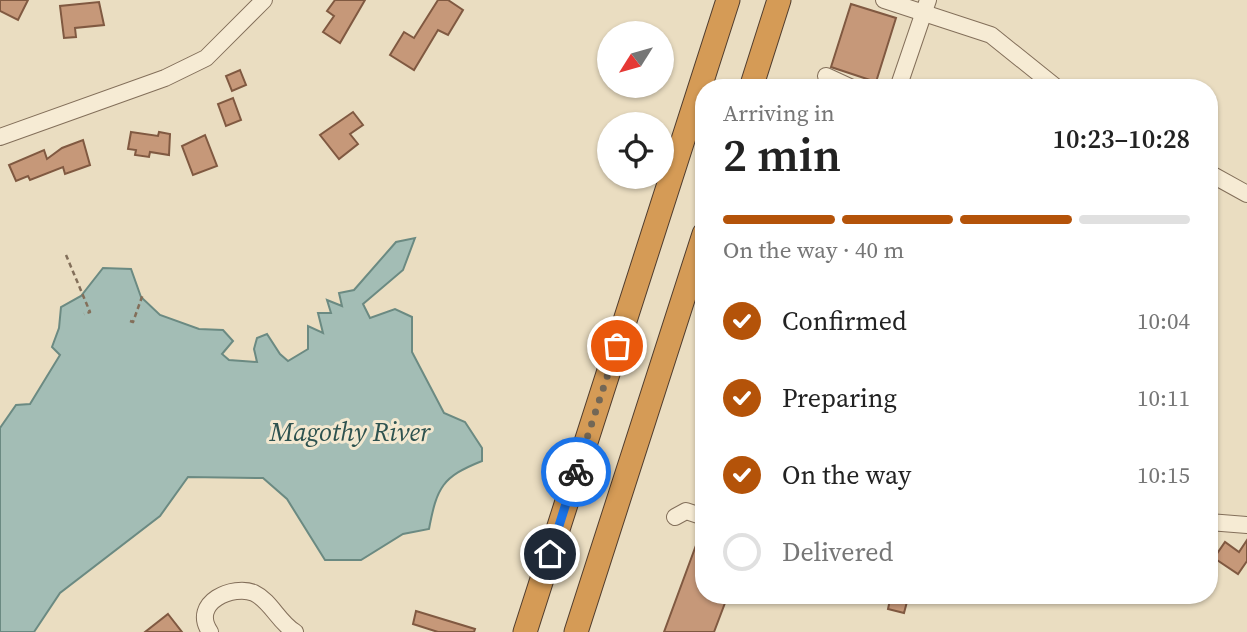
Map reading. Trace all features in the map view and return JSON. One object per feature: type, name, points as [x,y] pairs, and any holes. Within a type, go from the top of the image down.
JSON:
[{"type":"highway","points":[[703,79],[728,0]]},
{"type":"highway","points":[[754,79],[779,0]]},
{"type":"highway","points":[[525,632],[695,103]]},
{"type":"highway","points":[[576,632],[695,262]]},
{"type":"street","points":[[0,137],[165,78],[206,58],[264,0]]},
{"type":"street","points":[[884,0],[927,6],[991,35],[1046,79]]},
{"type":"street","points":[[901,79],[927,6]]},
{"type":"street","points":[[826,76],[832,79]]},
{"type":"street","points":[[1218,178],[1247,194]]},
{"type":"street","points":[[675,517],[687,511],[695,514]]},
{"type":"street","points":[[1218,523],[1247,525]]},
{"type":"street","points":[[210,632],[204,620],[205,608],[210,602],[243,592],[254,593],[286,631]]},
{"type":"path","points":[[66,255],[90,312],[84,314]]},
{"type":"path","points":[[130,321],[133,322],[143,294]]},
{"type":"water","name":"Magothy River","points":[[415,238],[403,270],[363,304],[370,318],[395,309],[412,317],[412,352],[444,413],[465,422],[482,448],[482,461],[458,472],[444,485],[435,503],[429,529],[403,534],[361,560],[325,560],[287,499],[263,478],[188,477],[160,516],[60,593],[34,632],[0,632],[0,428],[16,405],[30,404],[60,355],[52,347],[59,328],[61,307],[81,296],[103,268],[131,269],[141,297],[160,315],[199,329],[223,330],[233,341],[222,354],[229,360],[257,362],[254,349],[257,338],[267,334],[288,361],[308,349],[308,326],[323,333],[318,313],[331,313],[327,300],[342,306],[339,293],[354,290],[396,242]]},
{"type":"building","points":[[0,0],[28,0],[18,20],[0,11]]},
{"type":"building","points":[[335,0],[365,0],[340,43],[323,32],[334,16],[327,11]]},
{"type":"building","points":[[438,0],[448,0],[463,10],[448,35],[438,30],[414,70],[390,55],[404,32],[414,38]]},
{"type":"building","points":[[99,2],[104,25],[75,28],[76,37],[64,38],[60,6]]},
{"type":"building","points":[[851,4],[896,18],[877,79],[867,79],[831,67]]},
{"type":"building","points":[[240,70],[246,85],[232,91],[226,76]]},
{"type":"building","points":[[233,98],[241,120],[226,126],[218,104]]},
{"type":"building","points":[[353,112],[363,125],[350,134],[358,144],[339,159],[320,135]]},
{"type":"building","points":[[131,132],[158,136],[159,132],[170,134],[169,155],[150,152],[149,157],[135,155],[136,150],[128,149]]},
{"type":"building","points":[[205,135],[217,166],[193,175],[182,146]]},
{"type":"building","points":[[83,140],[90,165],[65,174],[63,167],[30,180],[28,176],[16,181],[9,165],[44,150],[47,159],[62,148]]},
{"type":"building","points":[[1247,540],[1247,561],[1238,574],[1218,561],[1218,552],[1225,542],[1239,552]]},
{"type":"building","points":[[695,548],[695,604],[725,604],[714,632],[664,632]]},
{"type":"building","points":[[889,604],[906,604],[904,613],[888,609]]},
{"type":"building","points":[[416,611],[475,629],[474,632],[438,632],[413,624]]},
{"type":"building","points":[[168,614],[182,632],[145,632]]},
{"type":"way so far","points":[[576,472],[617,346]]},
{"type":"route","points":[[550,554],[576,472]]}]
